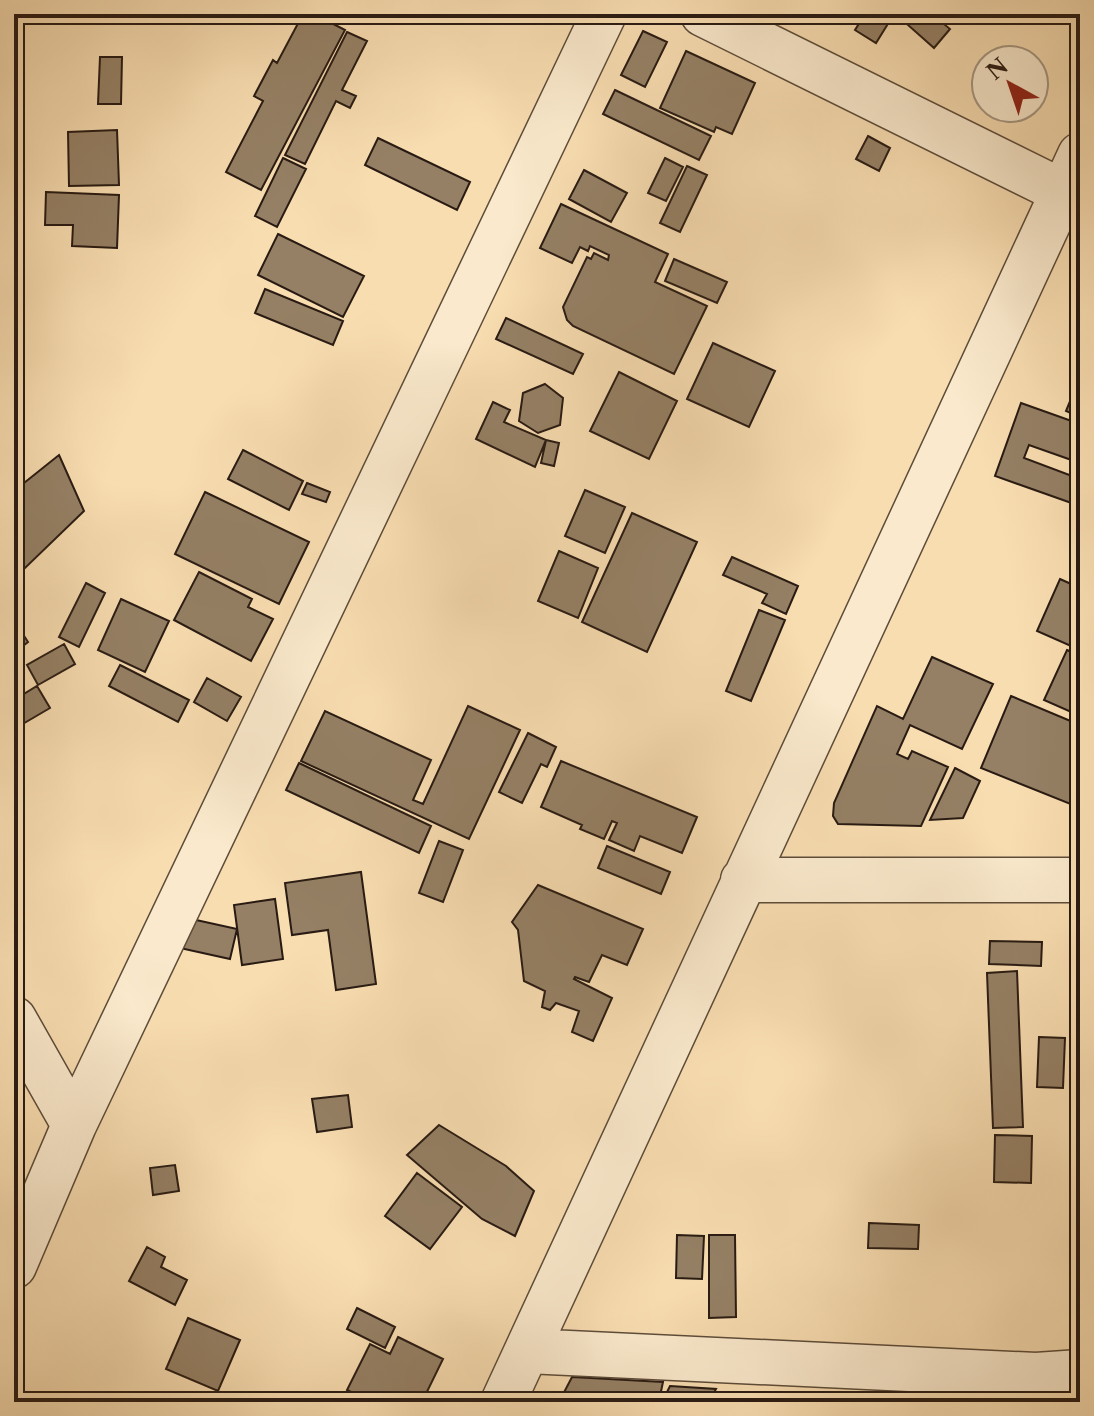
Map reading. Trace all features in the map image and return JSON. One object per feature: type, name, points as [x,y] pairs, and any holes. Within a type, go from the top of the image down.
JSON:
[{"type":"street","points":[[14,1266],[74,1125],[604,14]]},
{"type":"street","points":[[503,1402],[1070,173],[703,14]]},
{"type":"street","points":[[743,880],[1080,880]]},
{"type":"street","points":[[14,1019],[74,1125]]},
{"type":"street","points":[[527,1351],[1030,1388],[1080,1372]]},
{"type":"building","points":[[303,14],[314,14],[345,30],[261,190],[226,172],[263,101],[254,96],[273,60],[277,63]]},
{"type":"building","points":[[865,14],[894,14],[876,43],[855,30]]},
{"type":"building","points":[[902,14],[932,14],[950,29],[934,48],[899,17]]},
{"type":"building","points":[[643,31],[667,42],[645,87],[621,75]]},
{"type":"building","points":[[347,32],[367,41],[342,90],[356,96],[350,108],[336,101],[305,164],[285,155]]},
{"type":"building","points":[[686,51],[755,83],[732,134],[716,127],[714,132],[660,108]]},
{"type":"building","points":[[100,57],[122,57],[121,104],[98,104]]},
{"type":"building","points":[[615,90],[711,136],[699,160],[603,114]]},
{"type":"building","points":[[117,130],[119,185],[69,186],[68,132]]},
{"type":"building","points":[[868,136],[890,148],[879,171],[856,159]]},
{"type":"building","points":[[378,138],[470,182],[457,210],[365,165]]},
{"type":"building","points":[[283,158],[306,169],[277,227],[255,216]]},
{"type":"building","points":[[665,158],[683,167],[666,201],[648,193]]},
{"type":"building","points":[[687,166],[707,175],[680,232],[660,223]]},
{"type":"building","points":[[584,170],[627,193],[611,222],[569,199]]},
{"type":"building","points":[[46,192],[119,195],[117,248],[72,246],[73,225],[45,225]]},
{"type":"building","points":[[561,204],[668,254],[655,282],[707,306],[674,374],[573,326],[567,320],[563,307],[587,257],[591,259],[594,253],[608,260],[609,255],[590,246],[588,251],[580,247],[572,263],[540,248]]},
{"type":"building","points":[[278,234],[364,276],[343,317],[258,275]]},
{"type":"building","points":[[674,259],[727,282],[717,303],[665,281]]},
{"type":"building","points":[[265,289],[343,321],[333,345],[255,313]]},
{"type":"building","points":[[506,318],[583,354],[573,374],[496,339]]},
{"type":"building","points":[[713,343],[775,371],[749,427],[687,399]]},
{"type":"building","points":[[619,372],[677,401],[649,459],[590,431]]},
{"type":"building","points":[[1080,377],[1080,417],[1066,411]]},
{"type":"building","points":[[545,384],[563,398],[560,425],[538,433],[519,421],[523,393]]},
{"type":"building","points":[[493,402],[510,410],[504,422],[546,440],[535,467],[476,439]]},
{"type":"building","points":[[1021,403],[1080,424],[1080,463],[1029,445],[1024,458],[1080,479],[1080,506],[995,476]]},
{"type":"building","points":[[546,440],[559,443],[554,466],[541,463]]},
{"type":"building","points":[[243,450],[303,481],[289,510],[228,479]]},
{"type":"building","points":[[59,455],[84,511],[24,569],[14,552],[14,491]]},
{"type":"building","points":[[307,483],[330,492],[326,502],[302,494]]},
{"type":"building","points":[[585,490],[625,507],[605,553],[565,536]]},
{"type":"building","points":[[205,492],[309,542],[279,604],[175,554]]},
{"type":"building","points":[[632,513],[697,542],[647,652],[582,622]]},
{"type":"building","points":[[559,551],[598,568],[578,618],[538,601]]},
{"type":"building","points":[[732,557],[798,586],[786,614],[762,603],[767,594],[723,575]]},
{"type":"building","points":[[199,572],[252,599],[248,607],[273,619],[251,661],[174,620]]},
{"type":"building","points":[[1060,579],[1080,588],[1080,650],[1037,631]]},
{"type":"building","points":[[86,583],[105,593],[79,647],[59,637]]},
{"type":"building","points":[[121,599],[169,621],[145,672],[98,650]]},
{"type":"building","points":[[759,610],[785,620],[751,701],[726,691]]},
{"type":"building","points":[[17,625],[28,642],[14,653],[14,627]]},
{"type":"building","points":[[64,644],[75,664],[38,685],[27,665]]},
{"type":"building","points":[[1067,650],[1080,656],[1078,715],[1044,700]]},
{"type":"building","points":[[932,657],[993,684],[962,749],[910,725],[897,754],[908,759],[912,751],[948,767],[921,826],[838,824],[833,816],[834,803],[877,706],[903,719]]},
{"type":"building","points":[[120,665],[189,700],[178,722],[109,686]]},
{"type":"building","points":[[207,678],[241,697],[227,721],[194,702]]},
{"type":"building","points":[[37,686],[50,708],[14,729],[14,700]]},
{"type":"building","points":[[1011,696],[1080,725],[1080,788],[1073,805],[981,768]]},
{"type":"building","points":[[468,706],[520,730],[469,839],[301,761],[325,711],[431,760],[413,800],[423,804]]},
{"type":"building","points":[[528,733],[556,747],[547,767],[541,764],[522,803],[499,792]]},
{"type":"building","points":[[561,761],[697,817],[682,853],[640,836],[634,851],[609,840],[617,823],[612,821],[604,839],[580,829],[582,825],[541,807]]},
{"type":"building","points":[[299,763],[431,826],[419,853],[286,790]]},
{"type":"building","points":[[955,768],[980,781],[963,818],[930,820]]},
{"type":"building","points":[[14,776],[22,785],[14,792]]},
{"type":"building","points":[[439,841],[463,850],[443,902],[419,893]]},
{"type":"building","points":[[607,846],[670,872],[661,894],[598,868]]},
{"type":"building","points":[[361,872],[376,984],[336,990],[328,930],[292,935],[285,883]]},
{"type":"building","points":[[538,885],[643,929],[627,965],[602,955],[589,982],[574,979],[612,998],[593,1041],[572,1032],[579,1011],[556,1003],[550,1010],[542,1007],[545,991],[524,981],[518,930],[512,922]]},
{"type":"building","points":[[275,899],[283,959],[242,965],[234,905]]},
{"type":"building","points":[[187,918],[237,929],[230,959],[180,948]]},
{"type":"building","points":[[990,941],[1042,942],[1041,966],[989,964]]},
{"type":"building","points":[[1017,971],[1023,1127],[993,1128],[987,973]]},
{"type":"building","points":[[1080,991],[1080,1029],[1077,1029]]},
{"type":"building","points":[[1039,1037],[1065,1038],[1063,1088],[1037,1087]]},
{"type":"building","points":[[348,1095],[352,1127],[317,1132],[312,1099]]},
{"type":"building","points":[[439,1125],[506,1166],[534,1191],[515,1236],[482,1219],[407,1155]]},
{"type":"building","points":[[995,1135],[1032,1136],[1031,1183],[994,1182]]},
{"type":"building","points":[[14,1136],[21,1137],[16,1175],[14,1175]]},
{"type":"building","points":[[175,1165],[179,1191],[153,1195],[150,1168]]},
{"type":"building","points":[[417,1173],[462,1207],[430,1249],[385,1216]]},
{"type":"building","points":[[869,1223],[919,1225],[918,1249],[868,1248]]},
{"type":"building","points":[[677,1235],[704,1236],[702,1279],[676,1278]]},
{"type":"building","points":[[709,1235],[735,1235],[736,1317],[709,1318]]},
{"type":"building","points":[[147,1247],[165,1257],[161,1267],[187,1280],[175,1305],[129,1281]]},
{"type":"building","points":[[357,1308],[395,1327],[385,1348],[347,1329]]},
{"type":"building","points":[[188,1318],[240,1340],[218,1391],[166,1369]]},
{"type":"building","points":[[398,1337],[443,1359],[422,1402],[371,1402],[347,1390],[370,1344],[390,1354]]},
{"type":"building","points":[[572,1377],[663,1382],[659,1401],[559,1402]]},
{"type":"building","points":[[670,1386],[716,1389],[709,1402],[662,1402]]},
{"type":"building","points":[[227,1393],[247,1402],[222,1402]]}]
